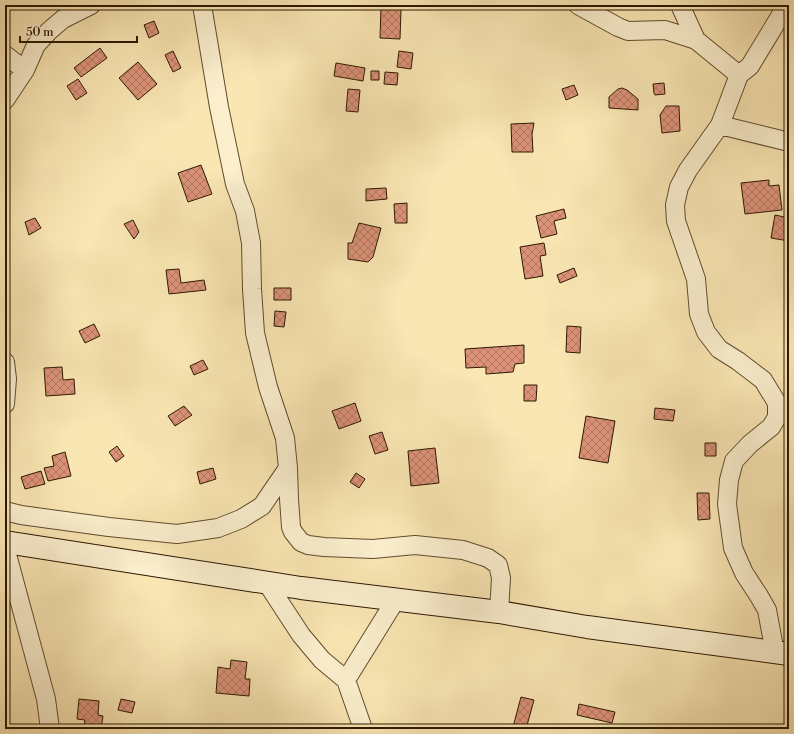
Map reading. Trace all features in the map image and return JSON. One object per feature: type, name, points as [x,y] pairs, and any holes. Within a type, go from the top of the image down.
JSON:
[{"type":"street","points":[[5,100],[25,70],[36,45],[48,31],[63,18],[91,5]]},
{"type":"street","points":[[202,5],[219,107],[233,176],[245,211],[251,243],[255,333],[268,387],[285,438],[291,527],[293,532],[301,542],[308,545],[373,549],[416,545],[463,550],[488,558],[498,565],[501,578],[499,612]]},
{"type":"street","points":[[578,5],[628,31],[665,30],[696,40],[739,75]]},
{"type":"street","points":[[680,5],[696,40]]},
{"type":"street","points":[[5,542],[267,583],[499,612],[782,654],[767,610],[744,573],[733,548],[727,504],[729,480],[734,461],[750,444],[770,427],[777,417],[778,403],[763,380],[719,349],[706,332],[699,314],[696,279],[676,221],[674,205],[679,187],[688,170],[720,125],[739,75],[750,66],[787,5]]},
{"type":"street","points":[[5,55],[25,70]]},
{"type":"street","points":[[720,125],[789,142]]},
{"type":"street","points":[[5,362],[7,379],[5,404]]},
{"type":"street","points":[[5,511],[21,515],[109,527],[177,534],[218,528],[240,519],[262,506],[288,468]]},
{"type":"street","points":[[5,547],[46,699],[50,729]]},
{"type":"street","points":[[267,583],[301,635],[322,660],[346,680],[363,729]]},
{"type":"street","points":[[346,680],[395,600]]},
{"type":"building","points":[[381,8],[401,9],[400,39],[380,38]]},
{"type":"building","points":[[154,21],[159,33],[149,38],[144,25]]},
{"type":"building","points":[[100,48],[107,58],[81,77],[74,68]]},
{"type":"building","points":[[173,51],[181,68],[173,72],[165,55]]},
{"type":"building","points":[[399,51],[413,53],[411,69],[397,67]]},
{"type":"building","points":[[138,62],[157,84],[138,100],[119,78]]},
{"type":"building","points":[[336,63],[365,68],[363,81],[334,76]]},
{"type":"building","points":[[371,71],[379,71],[379,80],[371,80]]},
{"type":"building","points":[[385,72],[398,73],[397,85],[384,84]]},
{"type":"building","points":[[78,79],[87,93],[76,100],[67,86]]},
{"type":"building","points":[[664,83],[665,94],[655,95],[653,84]]},
{"type":"building","points":[[574,85],[578,95],[566,100],[562,89]]},
{"type":"building","points":[[622,88],[638,99],[638,110],[609,108],[609,97],[618,89]]},
{"type":"building","points":[[348,89],[360,90],[358,112],[346,111]]},
{"type":"building","points":[[666,106],[679,106],[680,131],[662,133],[660,115]]},
{"type":"building","points":[[534,123],[532,134],[533,152],[512,152],[511,124]]},
{"type":"building","points":[[201,165],[212,194],[188,202],[178,173]]},
{"type":"building","points":[[769,180],[769,186],[779,185],[782,210],[745,214],[741,183]]},
{"type":"building","points":[[386,188],[387,199],[366,201],[366,189]]},
{"type":"building","points":[[407,203],[407,223],[395,223],[394,204]]},
{"type":"building","points":[[564,209],[566,218],[554,221],[557,234],[541,238],[536,216]]},
{"type":"building","points":[[775,215],[789,218],[789,241],[771,238]]},
{"type":"building","points":[[35,218],[41,228],[29,235],[25,222]]},
{"type":"building","points":[[133,220],[139,232],[134,239],[124,224]]},
{"type":"building","points":[[359,223],[381,228],[373,257],[368,262],[348,259],[348,243],[352,243]]},
{"type":"building","points":[[544,243],[546,255],[540,256],[543,276],[525,279],[520,247]]},
{"type":"building","points":[[574,268],[577,276],[560,283],[557,275]]},
{"type":"building","points":[[179,269],[181,283],[204,280],[206,290],[169,294],[166,270]]},
{"type":"building","points":[[274,288],[291,288],[291,300],[274,300]]},
{"type":"building","points":[[275,311],[286,312],[284,327],[274,326]]},
{"type":"building","points":[[94,324],[100,336],[85,343],[79,331]]},
{"type":"building","points":[[567,326],[581,327],[580,353],[566,352]]},
{"type":"building","points":[[524,345],[524,363],[515,364],[513,372],[486,374],[486,367],[466,368],[465,349]]},
{"type":"building","points":[[203,360],[208,369],[194,375],[190,366]]},
{"type":"building","points":[[62,367],[63,380],[74,379],[75,394],[46,396],[44,368]]},
{"type":"building","points":[[524,385],[537,385],[536,401],[524,401]]},
{"type":"building","points":[[355,403],[361,421],[339,429],[332,411]]},
{"type":"building","points":[[184,406],[192,415],[175,426],[168,416]]},
{"type":"building","points":[[655,408],[675,410],[673,421],[654,419]]},
{"type":"building","points":[[586,416],[615,421],[608,463],[579,458]]},
{"type":"building","points":[[382,432],[388,450],[375,454],[369,436]]},
{"type":"building","points":[[705,443],[716,443],[716,456],[705,456]]},
{"type":"building","points":[[117,446],[124,456],[116,462],[109,452]]},
{"type":"building","points":[[435,448],[439,483],[411,486],[408,451]]},
{"type":"building","points":[[65,452],[71,476],[48,481],[44,468],[54,466],[52,456]]},
{"type":"building","points":[[213,468],[216,479],[200,484],[197,472]]},
{"type":"building","points":[[41,471],[45,484],[25,489],[21,477]]},
{"type":"building","points":[[356,473],[365,479],[359,488],[350,482]]},
{"type":"building","points":[[697,493],[709,493],[710,519],[698,520]]},
{"type":"building","points":[[231,660],[247,662],[245,679],[250,679],[249,696],[216,693],[218,667],[230,669]]},
{"type":"building","points":[[521,697],[534,700],[526,729],[513,727]]},
{"type":"building","points":[[79,699],[99,701],[98,715],[103,716],[101,729],[84,727],[85,720],[77,719]]},
{"type":"building","points":[[121,699],[135,702],[132,713],[118,710]]},
{"type":"building","points":[[579,704],[615,712],[612,723],[577,715]]}]
